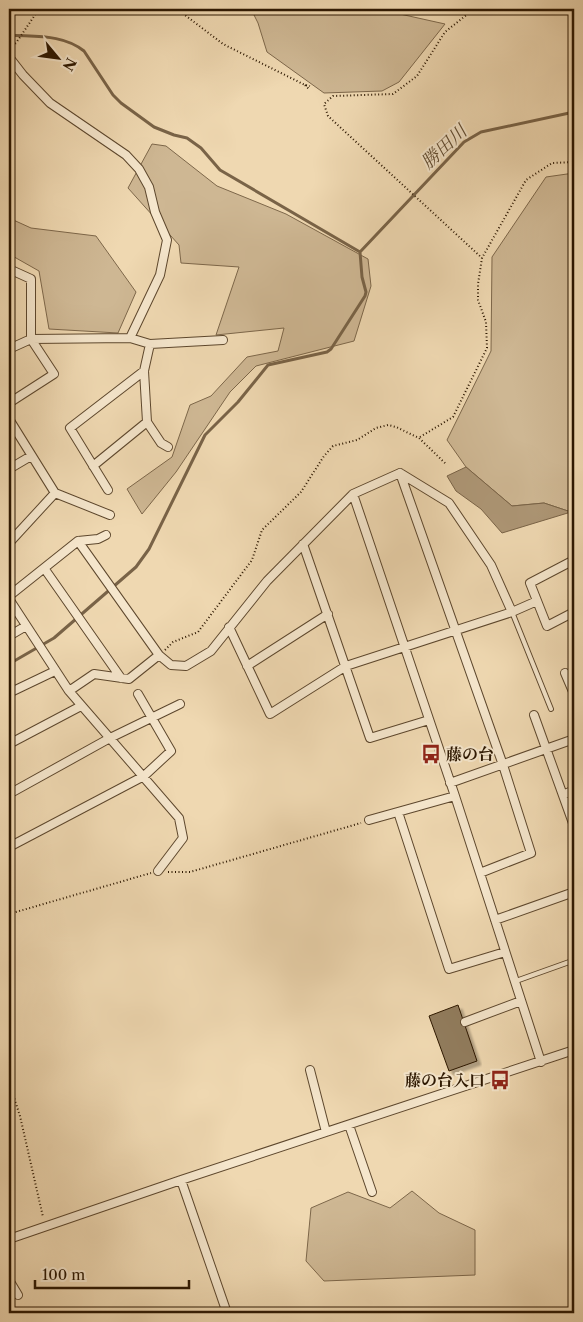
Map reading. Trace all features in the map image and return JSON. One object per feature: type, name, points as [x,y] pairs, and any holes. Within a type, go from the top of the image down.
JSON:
[{"type":"street","points":[[9,57],[50,103],[126,155],[139,169],[149,187],[155,212],[167,240],[160,275],[130,338]]},
{"type":"street","points":[[9,269],[31,279],[31,339],[54,374],[9,403]]},
{"type":"street","points":[[9,349],[31,339],[130,338],[150,344],[223,340]]},
{"type":"street","points":[[150,344],[144,370],[148,422],[161,443],[168,447]]},
{"type":"street","points":[[108,490],[70,428],[144,370]]},
{"type":"street","points":[[9,419],[30,456],[55,492],[110,515]]},
{"type":"street","points":[[93,466],[148,422]]},
{"type":"street","points":[[9,469],[30,456]]},
{"type":"street","points":[[78,540],[159,655],[171,665],[186,666],[210,651],[267,581],[353,494],[400,473]]},
{"type":"street","points":[[400,473],[449,503],[491,565],[512,612]]},
{"type":"street","points":[[400,473],[503,765],[531,853],[480,873]]},
{"type":"street","points":[[9,543],[55,492]]},
{"type":"street","points":[[353,494],[541,1062]]},
{"type":"street","points":[[106,535],[98,539],[78,540],[9,597],[69,691],[179,818],[182,838],[158,871]]},
{"type":"street","points":[[303,544],[370,738],[429,720]]},
{"type":"street","points":[[574,560],[530,583],[547,626],[574,612]]},
{"type":"street","points":[[44,568],[121,678]]},
{"type":"street","points":[[229,627],[270,714],[346,666],[512,612],[537,601]]},
{"type":"street","points":[[247,666],[328,614]]},
{"type":"street","points":[[9,636],[26,626]]},
{"type":"street","points":[[69,691],[94,674],[129,679],[159,655]]},
{"type":"street","points":[[9,693],[55,671]]},
{"type":"street","points":[[565,673],[574,694]]},
{"type":"street","points":[[9,848],[144,776],[172,751],[138,694]]},
{"type":"street","points":[[9,794],[110,738],[180,704]]},
{"type":"street","points":[[9,744],[81,706]]},
{"type":"street","points":[[534,715],[574,826]]},
{"type":"street","points":[[450,783],[574,739]]},
{"type":"street","points":[[563,794],[574,790]]},
{"type":"street","points":[[369,820],[454,796]]},
{"type":"street","points":[[398,812],[449,969],[504,952]]},
{"type":"street","points":[[495,920],[574,892]]},
{"type":"street","points":[[465,1022],[521,1001]]},
{"type":"street","points":[[9,1239],[574,1050]]},
{"type":"street","points":[[310,1070],[326,1132]]},
{"type":"street","points":[[349,1125],[372,1192]]},
{"type":"street","points":[[181,1180],[226,1313]]},
{"type":"street","points":[[9,1280],[18,1295]]},
{"type":"lane","points":[[512,612],[551,710]]},
{"type":"lane","points":[[514,982],[572,961]]},
{"type":"path","points":[[9,46],[16,42],[39,9]]},
{"type":"path","points":[[177,9],[222,44],[310,88]]},
{"type":"path","points":[[474,9],[445,32],[417,76],[393,94],[333,96],[324,104],[328,116],[482,258]]},
{"type":"path","points":[[419,438],[453,417],[487,348],[486,322],[478,300],[478,284],[482,258],[526,180],[552,163],[574,162]]},
{"type":"path","points":[[159,655],[173,642],[198,632],[252,560],[262,530],[301,492],[324,456],[333,446],[362,438],[383,425],[396,427],[419,438],[446,464]]},
{"type":"path","points":[[9,914],[158,871],[190,872],[369,820]]},
{"type":"path","points":[[9,1082],[20,1116],[45,1227]]},
{"type":"shaded area","points":[[251,9],[382,9],[445,24],[399,82],[382,91],[324,93],[267,52],[258,23]]},
{"type":"shaded area","points":[[152,144],[166,146],[217,186],[286,214],[368,259],[371,286],[354,341],[256,366],[230,392],[176,472],[142,514],[127,489],[172,457],[190,405],[211,396],[247,357],[278,351],[284,328],[216,335],[239,267],[181,263],[179,245],[128,188]]},
{"type":"shaded area","points":[[574,173],[574,511],[571,512],[544,503],[512,506],[466,467],[447,440],[491,351],[492,257],[546,177]]},
{"type":"shaded area","points":[[9,218],[31,228],[96,236],[136,292],[118,333],[49,329],[39,271],[9,254]]},
{"type":"shaded area","points":[[466,467],[512,506],[544,503],[571,512],[502,533],[481,509],[456,491],[447,476]]},
{"type":"shaded area","points":[[412,1191],[439,1213],[475,1230],[475,1275],[324,1281],[306,1261],[311,1208],[348,1192],[390,1208]]},
{"type":"building","points":[[458,1005],[477,1061],[449,1071],[429,1016]]},
{"type":"waterway","points":[[9,35],[48,37],[76,46],[84,51],[113,95],[154,127],[187,138],[201,148],[220,170],[360,252]]},
{"type":"waterway","name":"勝田川","points":[[360,252],[464,142],[481,132],[574,112]]},
{"type":"waterway","points":[[9,664],[54,638],[136,567],[149,549],[205,435],[238,402],[268,365],[327,352],[331,349],[365,296],[360,252]]},
{"type":"place","name":"藤の台","points":[[431,754]]},
{"type":"place","name":"藤の台入口","points":[[500,1080]]}]
